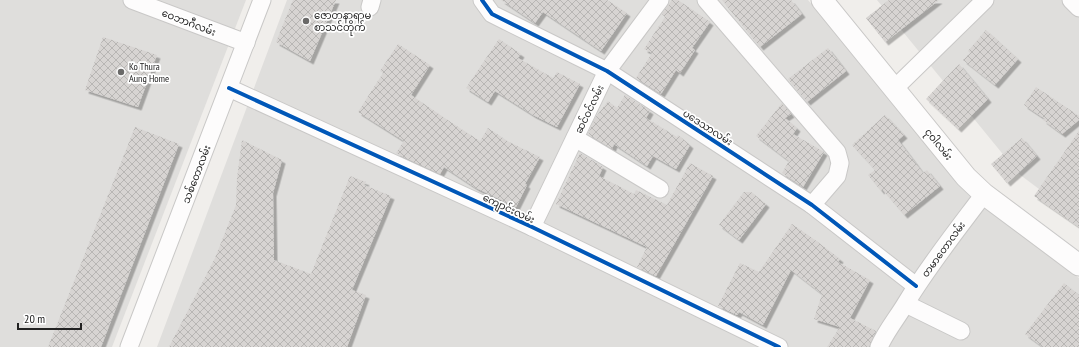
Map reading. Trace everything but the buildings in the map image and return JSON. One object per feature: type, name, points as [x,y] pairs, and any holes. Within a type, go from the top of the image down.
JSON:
[{"type":"street","name":"ဝေဘာဂီလမ်း","points":[[132,0],[246,43]]},
{"type":"street","name":"သစ်တောလမ်း","points":[[129,347],[262,0]]},
{"type":"street","name":"ပဒေသာလမ်း","points":[[482,0],[492,14],[607,71],[812,206],[916,286]]},
{"type":"street","name":"ဆင်ဝင်လမ်း","points":[[532,227],[607,71],[660,0]]},
{"type":"street","points":[[706,0],[837,152],[840,163],[837,176],[812,206]]},
{"type":"street","name":"ငုဝါလမ်း","points":[[822,0],[966,177],[984,194],[1079,265]]},
{"type":"street","points":[[894,89],[985,0]]},
{"type":"street","points":[[1071,0],[1079,8]]},
{"type":"street","name":"ကျောင်းလမ်း","points":[[229,88],[532,227],[779,347]]},
{"type":"street","points":[[575,138],[660,189]]},
{"type":"street","name":"တမာတောလမ်း","points":[[879,347],[884,335],[906,304],[916,286],[984,194]]},
{"type":"street","points":[[906,304],[961,331]]},
{"type":"shaded area","points":[[0,0],[246,0],[112,347],[0,347]]},
{"type":"shaded area","points":[[287,0],[808,0],[976,201],[1079,278],[1079,347],[157,347]]},
{"type":"shaded area","points":[[877,0],[1079,0],[1079,219],[1019,174]]},
{"type":"cycle path","points":[[482,0],[492,14],[607,71],[812,205],[916,286]]},
{"type":"cycle path","points":[[229,88],[532,227],[779,347]]},
{"type":"place","name":"ဇောတနာရာမ စာသင်တိုက်","points":[[306,21]]},
{"type":"place","name":"Ko Thura Aung Home","points":[[121,72]]}]
